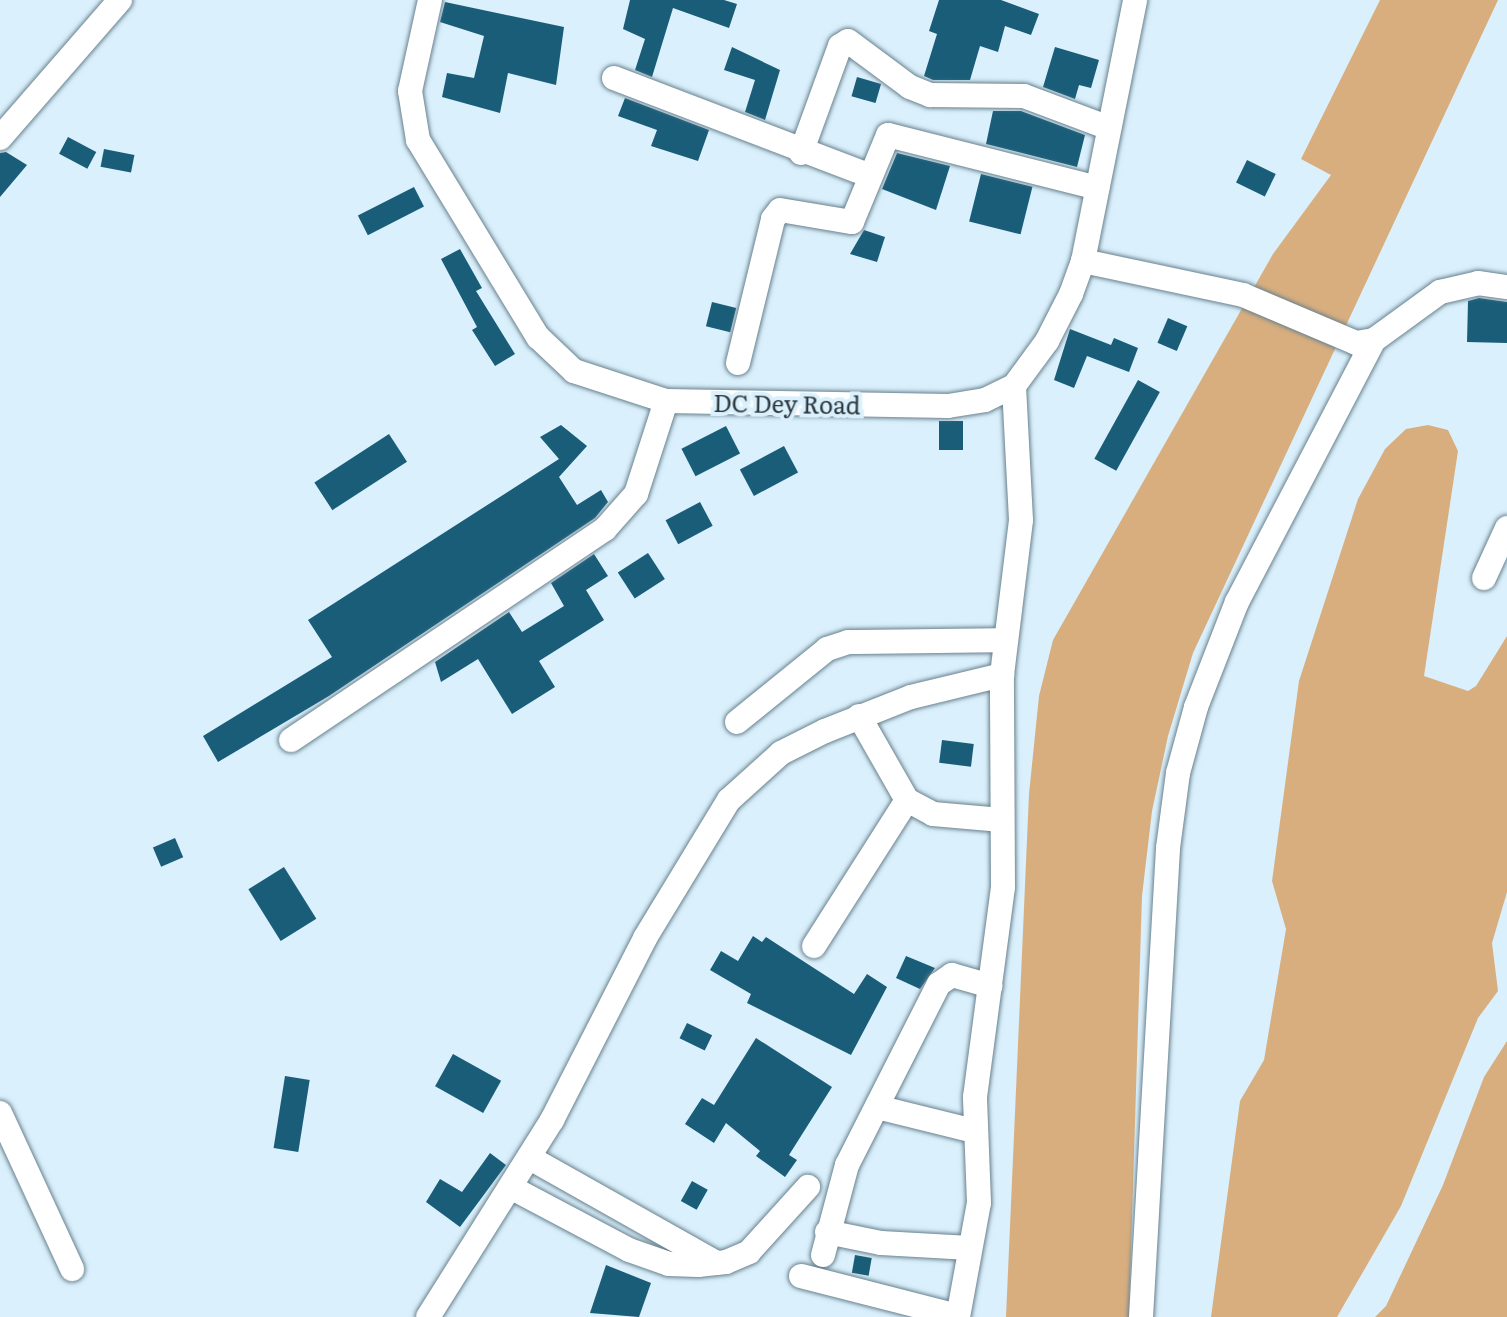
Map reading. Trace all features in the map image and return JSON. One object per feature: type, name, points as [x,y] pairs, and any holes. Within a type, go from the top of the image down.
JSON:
[{"type":"street","points":[[3,129],[120,0]]},
{"type":"street","name":"DC Dey Road","points":[[430,0],[410,91],[418,140],[538,337],[574,371],[666,401],[948,406],[985,400],[1014,386]]},
{"type":"street","points":[[801,1276],[958,1317],[979,1203],[974,1131],[1003,887],[1002,675],[1021,520],[1014,386],[1047,341],[1083,261],[1135,0]]},
{"type":"street","points":[[801,153],[840,46],[848,41],[910,87],[930,95],[1024,96],[1109,128]]},
{"type":"street","points":[[614,78],[801,153],[870,176]]},
{"type":"street","points":[[738,363],[773,219],[780,210],[852,222],[888,135],[1097,188]]},
{"type":"street","points":[[1083,261],[1243,295],[1365,342]]},
{"type":"street","points":[[1141,1317],[1168,848],[1178,773],[1196,707],[1237,602],[1365,342],[1440,292],[1478,283],[1507,287]]},
{"type":"street","points":[[291,740],[605,529],[636,494],[666,401]]},
{"type":"street","points":[[1484,578],[1507,528]]},
{"type":"street","points":[[737,722],[754,704],[837,645],[870,639],[1006,640]]},
{"type":"street","points":[[428,1317],[530,1158],[645,938],[729,800],[781,753],[859,716],[1002,675]]},
{"type":"street","points":[[859,716],[907,800],[933,814],[1002,820]]},
{"type":"street","points":[[814,946],[907,800]]},
{"type":"street","points":[[970,1248],[881,1243],[825,1244],[847,1165],[944,976],[990,986]]},
{"type":"street","points":[[877,1107],[974,1131]]},
{"type":"street","points":[[0,1113],[72,1269]]},
{"type":"street","points":[[530,1158],[716,1263]]},
{"type":"street","points":[[512,1188],[629,1250],[669,1264],[716,1263],[759,1244],[808,1187]]},
{"type":"shaded area","points":[[1380,0],[1498,0],[1193,653],[1168,736],[1152,811],[1142,896],[1129,1317],[1006,1317],[1029,794],[1039,696],[1053,640],[1273,254],[1331,175],[1301,159]]},
{"type":"shaded area","points":[[1428,425],[1448,430],[1458,451],[1424,676],[1468,691],[1476,686],[1507,636],[1507,892],[1492,943],[1498,991],[1478,1018],[1401,1206],[1337,1317],[1211,1317],[1240,1101],[1264,1060],[1286,929],[1272,881],[1299,681],[1358,499],[1385,449],[1406,429]]},
{"type":"shaded area","points":[[1507,1041],[1507,1317],[1375,1317],[1386,1306],[1443,1185],[1484,1077]]},
{"type":"building","points":[[630,0],[724,0],[737,4],[729,28],[673,8],[652,77],[635,70],[645,39],[623,29]]},
{"type":"building","points":[[939,0],[1001,0],[1039,14],[1031,35],[1005,26],[998,52],[980,46],[970,80],[933,80],[924,76],[937,34],[929,31]]},
{"type":"building","points":[[445,2],[564,27],[556,85],[508,73],[500,113],[442,97],[447,73],[474,78],[484,36],[440,22]]},
{"type":"building","points":[[732,47],[780,70],[765,120],[745,112],[755,80],[724,70]]},
{"type":"building","points":[[1055,47],[1099,60],[1091,88],[1079,85],[1075,99],[1043,87]]},
{"type":"building","points":[[857,77],[881,84],[876,103],[851,96]]},
{"type":"building","points":[[625,98],[709,130],[698,161],[651,146],[657,130],[618,116]]},
{"type":"building","points":[[993,111],[1021,111],[1085,135],[1077,167],[986,144]]},
{"type":"building","points":[[68,137],[96,152],[87,169],[59,154]]},
{"type":"building","points":[[104,149],[134,155],[131,173],[101,167]]},
{"type":"building","points":[[6,152],[27,165],[0,197],[0,153]]},
{"type":"building","points":[[897,153],[950,166],[936,210],[882,189]]},
{"type":"building","points":[[1247,160],[1276,174],[1265,196],[1236,182]]},
{"type":"building","points":[[981,174],[1032,187],[1021,234],[969,222]]},
{"type":"building","points":[[414,187],[424,207],[368,235],[358,216]]},
{"type":"building","points":[[864,230],[885,237],[877,262],[850,254]]},
{"type":"building","points":[[460,249],[482,288],[476,291],[515,354],[495,366],[472,330],[477,327],[441,259]]},
{"type":"building","points":[[1479,298],[1507,302],[1507,343],[1467,342],[1468,301]]},
{"type":"building","points":[[712,302],[736,308],[730,332],[706,326]]},
{"type":"building","points":[[1168,318],[1187,326],[1177,351],[1157,343]]},
{"type":"building","points":[[1070,329],[1111,345],[1114,338],[1138,348],[1129,372],[1087,356],[1074,388],[1054,380]]},
{"type":"building","points":[[1138,380],[1160,392],[1116,471],[1094,459]]},
{"type":"building","points":[[939,421],[963,421],[963,450],[939,450]]},
{"type":"building","points":[[561,425],[587,446],[559,477],[577,505],[601,490],[608,502],[595,518],[329,696],[218,762],[203,736],[332,657],[308,620],[559,459],[540,437]]},
{"type":"building","points":[[726,426],[740,454],[696,476],[681,449]]},
{"type":"building","points":[[389,434],[407,462],[332,510],[314,482]]},
{"type":"building","points":[[784,446],[798,472],[754,496],[740,469]]},
{"type":"building","points":[[700,502],[713,526],[678,544],[666,520]]},
{"type":"building","points":[[648,553],[665,579],[635,599],[618,573]]},
{"type":"building","points":[[594,554],[608,576],[586,590],[604,620],[539,661],[555,687],[512,714],[478,659],[441,682],[435,662],[509,612],[522,632],[564,606],[551,583]]},
{"type":"building","points":[[942,740],[974,744],[971,767],[939,763]]},
{"type":"building","points":[[175,838],[183,857],[161,867],[153,847]]},
{"type":"building","points":[[284,867],[316,919],[281,941],[248,889]]},
{"type":"building","points":[[753,936],[762,942],[766,937],[854,994],[867,974],[887,987],[851,1055],[747,1003],[751,994],[710,970],[721,951],[738,961]]},
{"type":"building","points":[[906,956],[935,968],[920,989],[896,978]]},
{"type":"building","points":[[687,1023],[712,1035],[705,1051],[680,1038]]},
{"type":"building","points":[[756,1038],[832,1087],[789,1155],[797,1160],[785,1177],[756,1156],[760,1151],[726,1123],[714,1143],[685,1124],[702,1098],[714,1105]]},
{"type":"building","points":[[453,1054],[501,1081],[483,1113],[435,1086]]},
{"type":"building","points":[[285,1076],[310,1080],[298,1152],[274,1148]]},
{"type":"building","points":[[490,1153],[506,1165],[460,1227],[426,1202],[440,1179],[462,1192]]},
{"type":"building","points":[[692,1181],[708,1190],[697,1210],[681,1201]]},
{"type":"building","points":[[855,1255],[872,1258],[869,1276],[852,1273]]},
{"type":"building","points":[[606,1265],[651,1283],[639,1317],[590,1313]]}]
